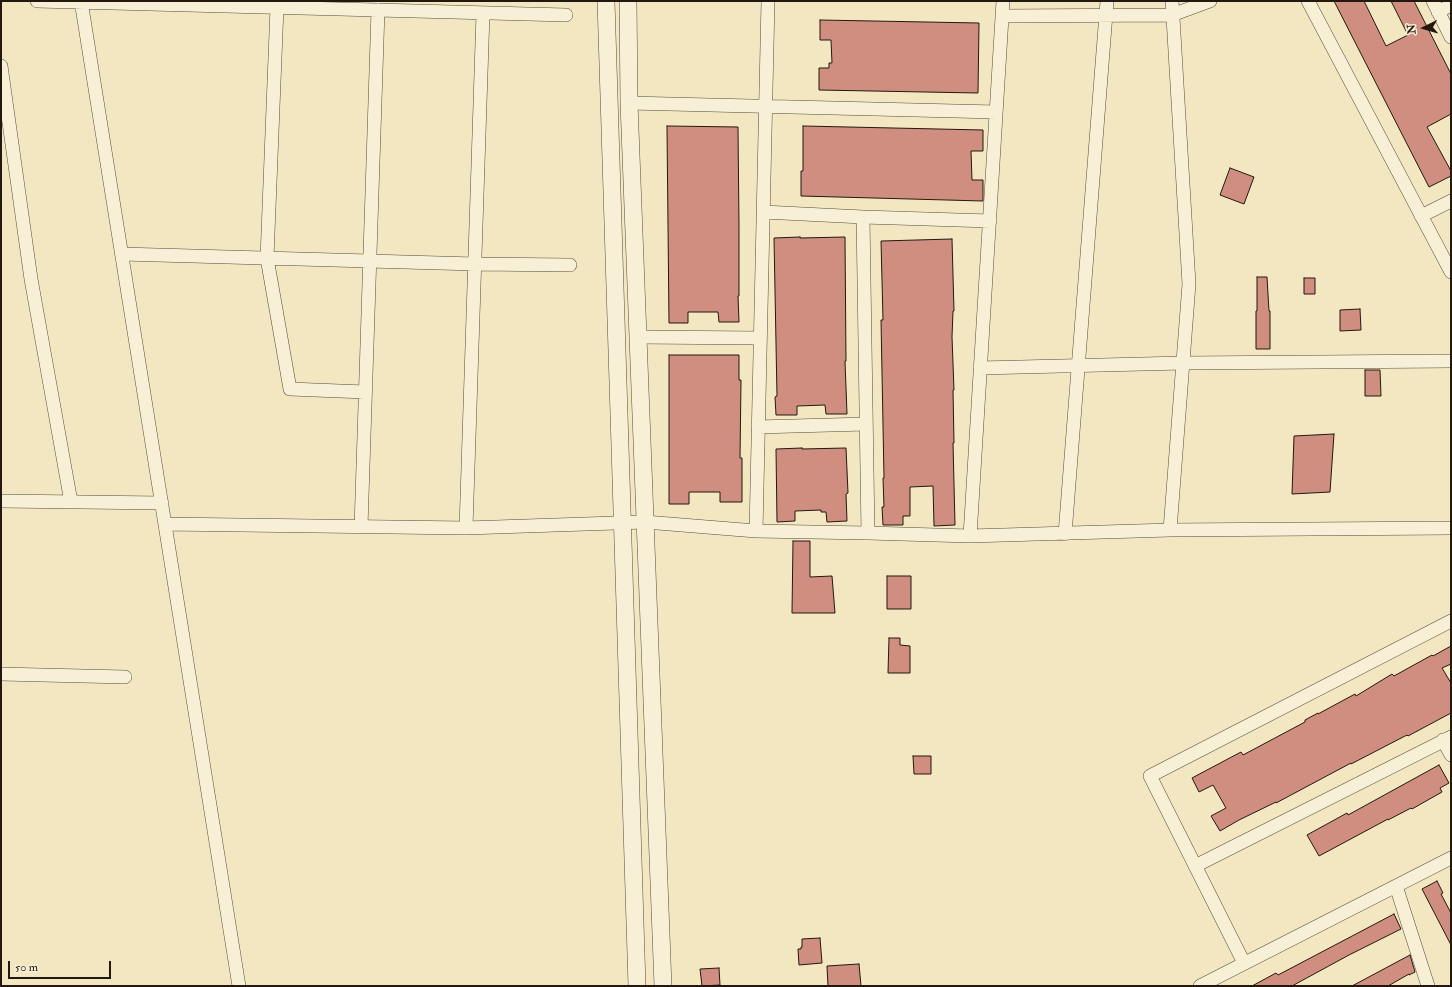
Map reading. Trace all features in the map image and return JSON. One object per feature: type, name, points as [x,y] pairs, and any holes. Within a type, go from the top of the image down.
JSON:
[{"type":"street","points":[[37,1],[566,15]]},
{"type":"street","points":[[606,1],[637,986]]},
{"type":"street","points":[[628,1],[629,103],[663,986]]},
{"type":"street","points":[[756,532],[768,1]]},
{"type":"street","points":[[970,536],[1003,1]]},
{"type":"street","points":[[1066,534],[1107,1]]},
{"type":"street","points":[[1170,530],[1189,284],[1172,1]]},
{"type":"street","points":[[1002,16],[1172,15],[1210,1]]},
{"type":"street","points":[[1308,1],[1451,272]]},
{"type":"street","points":[[82,2],[239,986]]},
{"type":"street","points":[[1451,5],[1435,6],[1451,37]]},
{"type":"street","points":[[277,7],[267,258],[290,389],[365,392]]},
{"type":"street","points":[[361,527],[378,10]]},
{"type":"street","points":[[466,528],[483,13]]},
{"type":"street","points":[[1,66],[31,279],[71,502]]},
{"type":"street","points":[[629,103],[996,112]]},
{"type":"street","points":[[1421,216],[1451,201]]},
{"type":"street","points":[[763,212],[990,221]]},
{"type":"street","points":[[863,217],[868,533]]},
{"type":"street","points":[[122,254],[474,264],[570,265]]},
{"type":"street","points":[[638,337],[760,338]]},
{"type":"street","points":[[980,368],[1183,363],[1451,361]]},
{"type":"street","points":[[758,427],[866,424]]},
{"type":"street","points":[[1,501],[162,503]]},
{"type":"street","points":[[165,524],[466,528],[645,522],[756,532],[970,536],[1170,530],[1451,528]]},
{"type":"street","points":[[1244,963],[1150,776],[1451,621]]},
{"type":"street","points":[[1,674],[125,677]]},
{"type":"street","points":[[1195,866],[1447,738],[1451,756]]},
{"type":"street","points":[[1200,986],[1451,858]]},
{"type":"street","points":[[1396,886],[1428,986]]},
{"type":"building","points":[[1334,1],[1364,1],[1386,46],[1408,35],[1391,1],[1414,1],[1451,74],[1451,114],[1427,127],[1451,171],[1451,176],[1429,187]]},
{"type":"building","points":[[820,20],[979,23],[978,93],[819,90],[819,68],[829,68],[829,63],[832,63],[831,40],[820,40]]},
{"type":"building","points":[[667,126],[738,127],[739,322],[719,322],[718,312],[688,312],[688,323],[669,323]]},
{"type":"building","points":[[803,126],[983,130],[983,151],[971,151],[972,180],[983,180],[983,201],[801,196],[801,171],[803,171]]},
{"type":"building","points":[[1230,168],[1254,177],[1244,204],[1220,195]]},
{"type":"building","points":[[845,237],[845,361],[847,414],[826,414],[825,405],[797,406],[797,415],[776,415],[775,397],[777,396],[774,238]]},
{"type":"building","points":[[952,239],[954,311],[952,337],[955,525],[934,526],[933,486],[910,487],[910,516],[903,516],[903,525],[883,525],[882,507],[884,507],[884,478],[881,320],[883,320],[881,241]]},
{"type":"building","points":[[1257,277],[1267,277],[1270,311],[1270,349],[1256,349]]},
{"type":"building","points":[[1304,278],[1315,278],[1315,294],[1304,294]]},
{"type":"building","points":[[1360,309],[1361,330],[1340,331],[1340,310]]},
{"type":"building","points":[[669,355],[739,355],[739,380],[741,380],[740,458],[742,458],[742,502],[720,502],[720,492],[689,492],[689,504],[669,504]]},
{"type":"building","points":[[1365,370],[1380,370],[1381,396],[1365,396]]},
{"type":"building","points":[[1334,434],[1330,492],[1292,494],[1294,436]]},
{"type":"building","points":[[846,448],[848,493],[846,494],[847,521],[827,522],[826,512],[821,512],[821,510],[795,511],[795,521],[777,522],[776,449]]},
{"type":"building","points":[[793,541],[810,541],[810,577],[832,576],[835,613],[792,613]]},
{"type":"building","points":[[887,576],[911,576],[911,609],[887,609]]},
{"type":"building","points":[[889,638],[900,638],[900,645],[910,646],[910,673],[888,673]]},
{"type":"building","points":[[1451,646],[1451,664],[1442,668],[1451,683],[1451,713],[1220,831],[1211,816],[1226,808],[1213,785],[1199,792],[1192,778],[1241,752],[1243,755],[1305,722],[1305,720],[1318,713],[1355,694],[1356,696],[1392,674],[1394,676]]},
{"type":"building","points":[[913,756],[931,756],[931,774],[914,774]]},
{"type":"building","points":[[1439,765],[1449,783],[1440,788],[1442,792],[1412,809],[1411,808],[1388,819],[1319,856],[1307,835],[1347,813],[1348,815]]},
{"type":"building","points":[[1437,881],[1443,893],[1441,894],[1451,913],[1451,945],[1422,889]]},
{"type":"building","points":[[1394,914],[1401,929],[1292,986],[1252,986],[1276,973],[1278,975]]},
{"type":"building","points":[[820,938],[822,963],[799,965],[798,949],[801,949],[802,947],[802,939]]},
{"type":"building","points":[[1410,955],[1415,972],[1388,986],[1352,986]]},
{"type":"building","points":[[859,964],[861,986],[828,986],[827,966]]},
{"type":"building","points":[[719,968],[720,985],[702,986],[700,969]]}]
